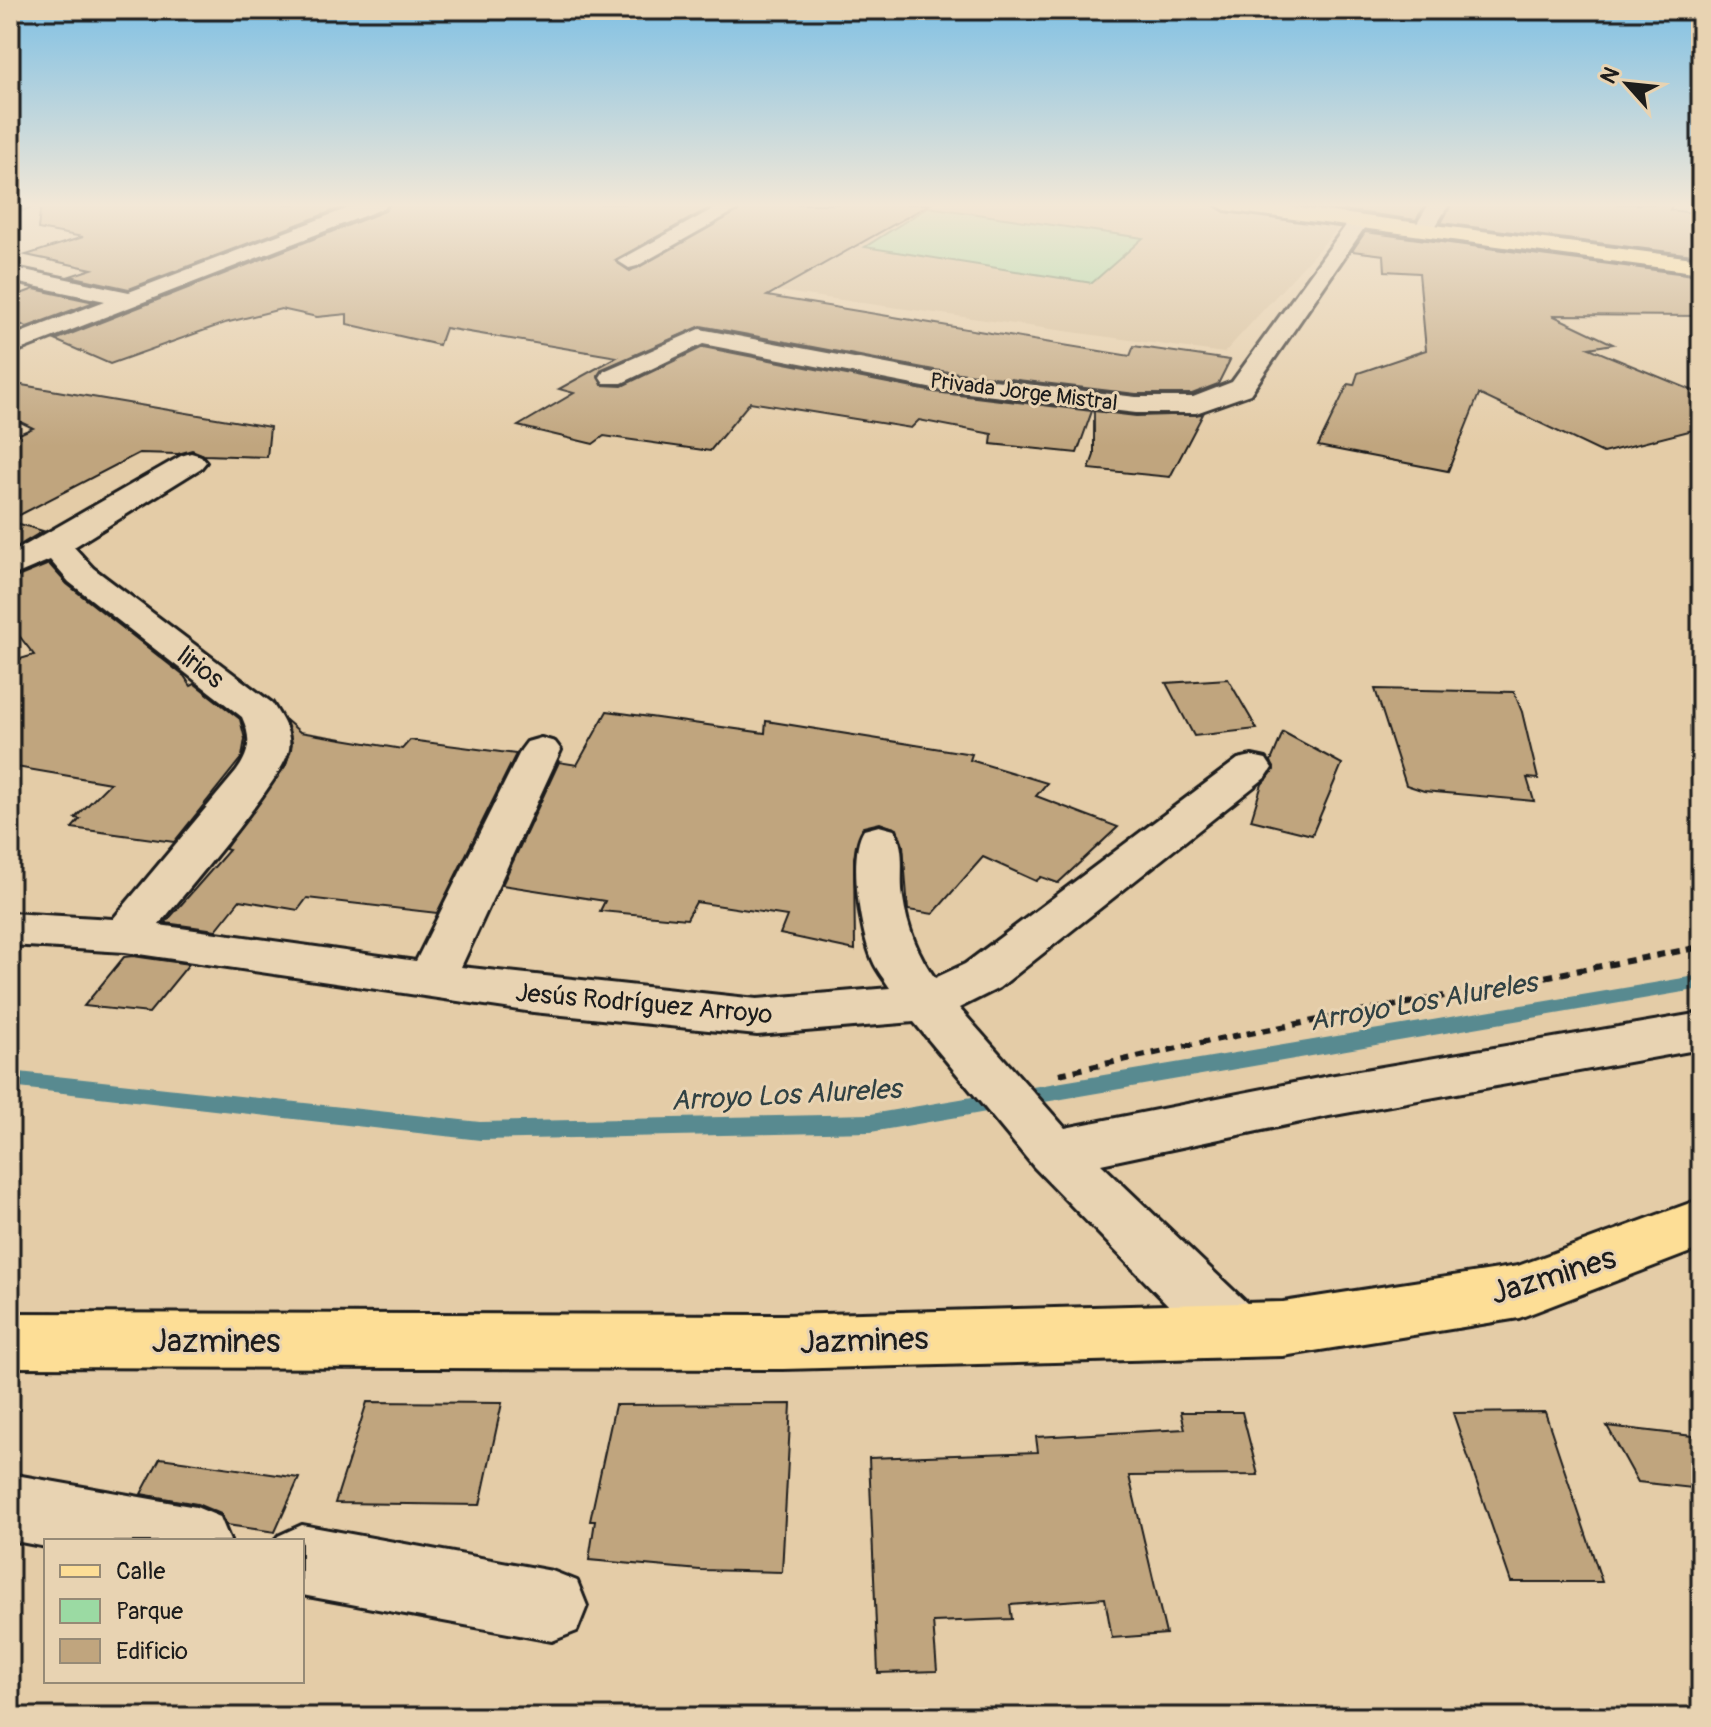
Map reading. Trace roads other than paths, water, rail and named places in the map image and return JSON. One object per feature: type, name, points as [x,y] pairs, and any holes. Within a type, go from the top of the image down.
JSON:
[{"type":"main road","name":"Jazmines","points":[[10,1340],[783,1342],[1283,1329],[1519,1292],[1699,1229]]},
{"type":"street","points":[[61,285],[130,299]]},
{"type":"street","points":[[10,346],[167,285]]},
{"type":"street","name":"Privada Jorge Mistral","points":[[613,377],[700,336],[934,381],[1136,405],[1196,405],[1241,388],[1314,285]]},
{"type":"street","points":[[10,567],[54,545],[191,462]]},
{"type":"street","name":"lirios","points":[[54,545],[81,575],[258,711],[272,736],[268,757],[251,781],[125,936]]},
{"type":"street","points":[[431,980],[541,750]]},
{"type":"street","name":"Jesús Rodríguez Arroyo","points":[[10,929],[125,936],[533,995],[757,1017],[926,1003],[982,976],[1252,768]]},
{"type":"street","points":[[879,840],[880,898],[896,960],[926,1003],[1047,1144],[1233,1330]]},
{"type":"street","points":[[1047,1144],[1701,1031]]},
{"type":"street","points":[[10,1507],[185,1539]]},
{"type":"street","points":[[304,1560],[552,1606]]},
{"type":"waterway","name":"Arroyo Los Alureles","points":[[10,1079],[480,1131],[871,1123],[1701,982]]}]
